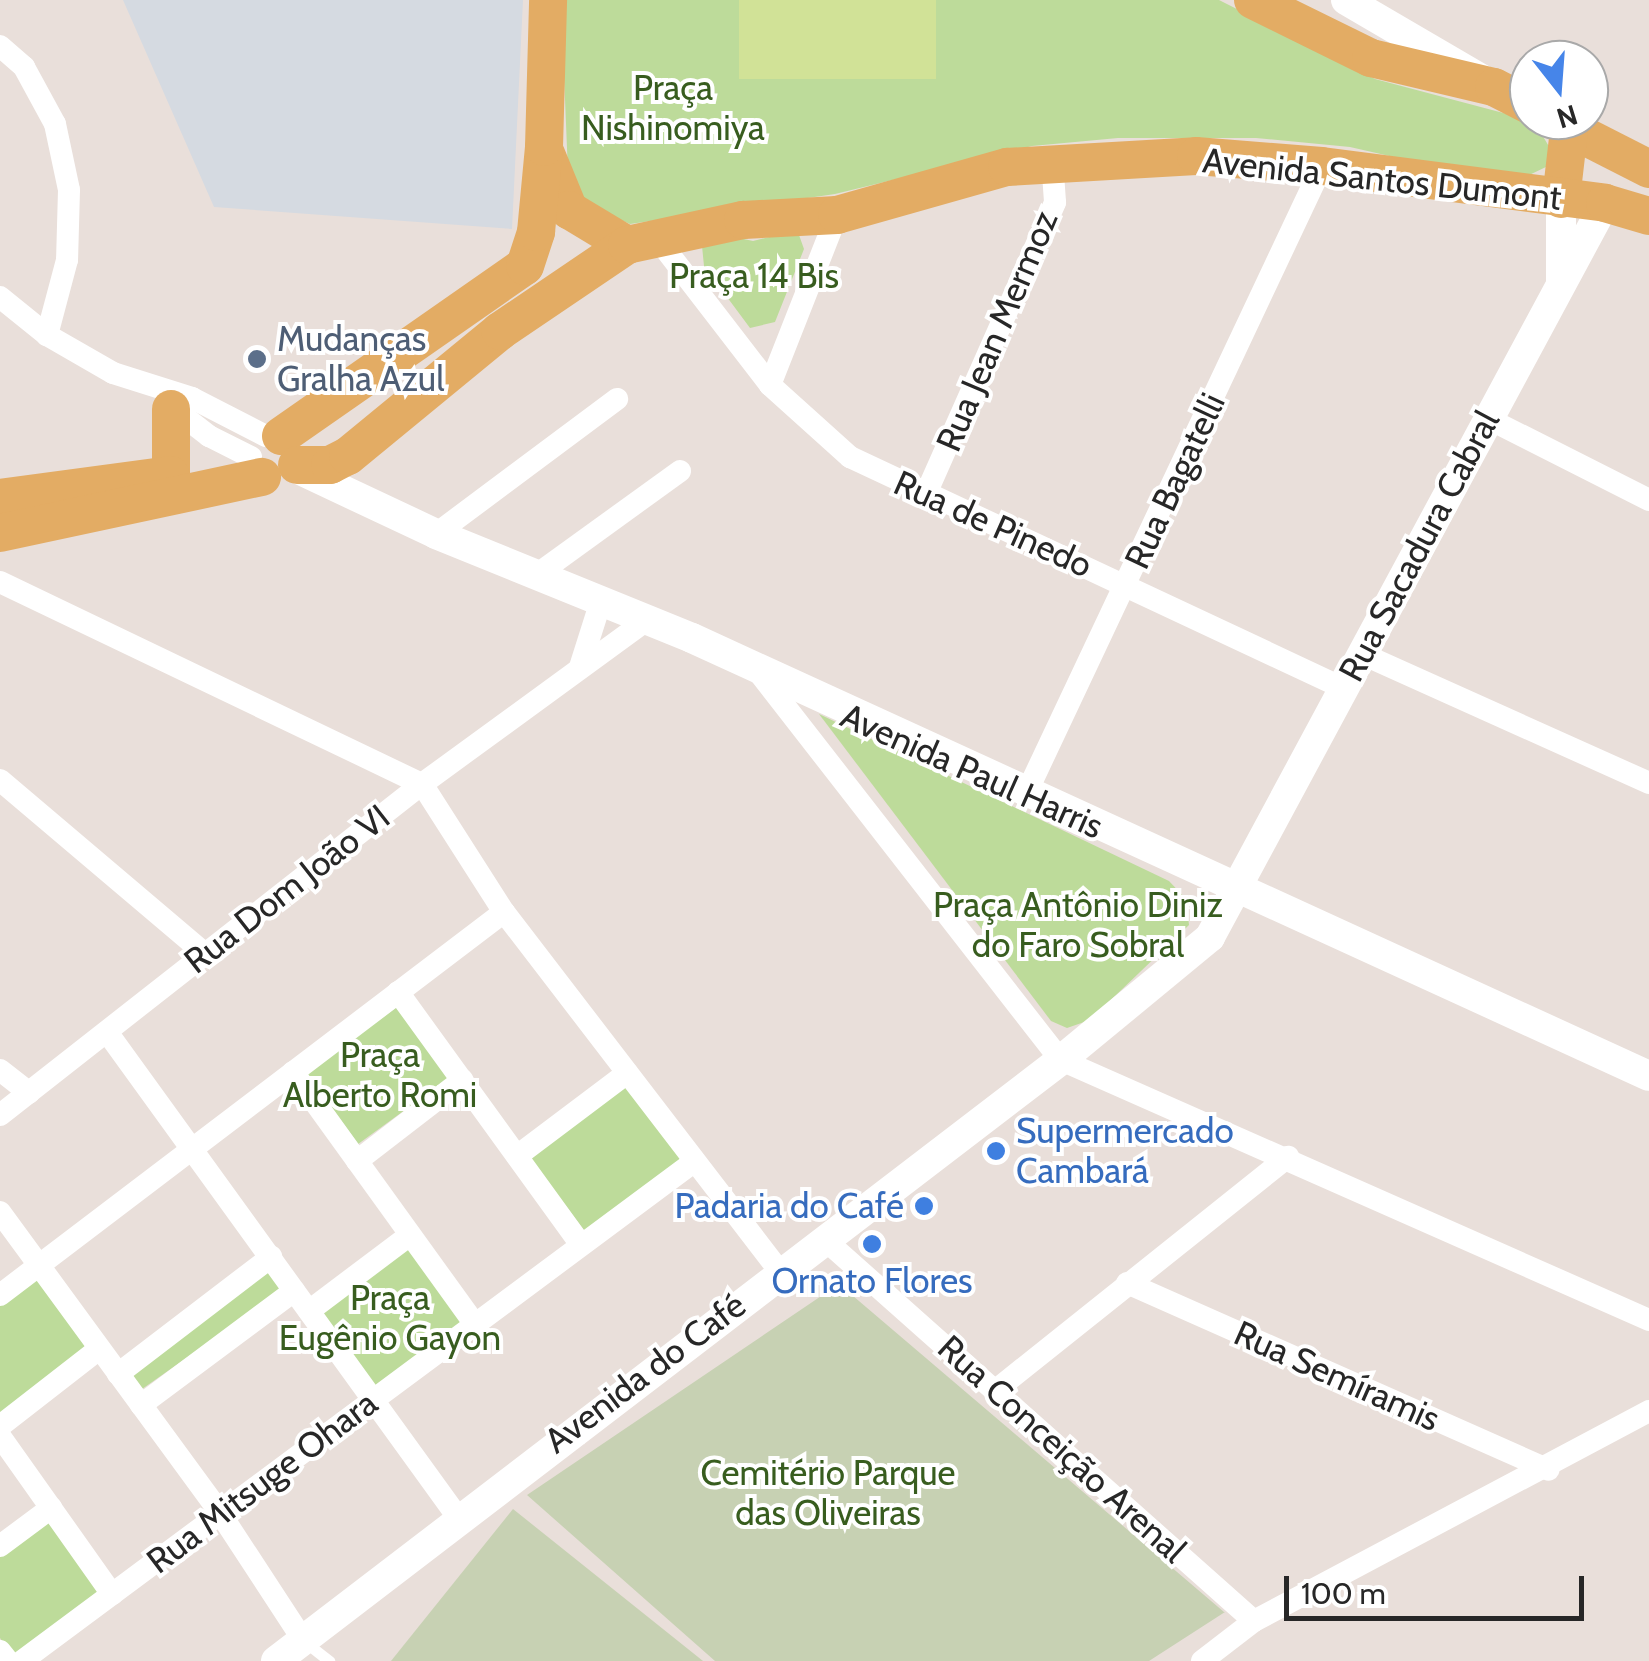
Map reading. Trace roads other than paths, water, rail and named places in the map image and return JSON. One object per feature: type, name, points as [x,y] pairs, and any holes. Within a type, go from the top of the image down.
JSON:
[{"type":"main road","points":[[0,534],[272,458],[526,266],[536,232],[544,147],[548,0]]},
{"type":"main road","points":[[1253,0],[1370,58],[1494,88],[1509,95]]},
{"type":"main road","points":[[1561,140],[1561,199]]},
{"type":"main road","name":"Avenida Santos Dumont","points":[[1591,140],[1649,169]]},
{"type":"main road","points":[[544,147],[568,210],[641,241]]},
{"type":"main road","name":"Avenida Santos Dumont","points":[[272,458],[330,465],[348,456],[500,331],[641,241],[743,220],[837,215],[1007,167],[1196,156],[1322,166],[1561,199],[1631,202]]},
{"type":"main road","points":[[478,300],[500,331]]},
{"type":"main road","points":[[167,401],[171,474]]},
{"type":"main road","points":[[0,498],[272,458]]},
{"type":"street","points":[[1346,0],[1494,88]]},
{"type":"street","points":[[0,46],[24,67],[56,124],[69,190],[67,260],[47,335]]},
{"type":"street","name":"Rua Jean Mermoz","points":[[925,496],[1056,202],[1052,162]]},
{"type":"street","name":"Rua Bagatelli","points":[[1026,796],[1322,166]]},
{"type":"street","points":[[1561,199],[1561,284]]},
{"type":"street","name":"Rua Sacadura Cabral","points":[[1239,891],[1360,653],[1561,284],[1631,202]]},
{"type":"street","points":[[770,385],[837,215]]},
{"type":"street","name":"Rua de Pinedo","points":[[641,241],[770,385],[850,458],[1343,688]]},
{"type":"street","points":[[0,297],[47,335],[167,401],[192,398],[272,458]]},
{"type":"street","points":[[436,534],[617,399]]},
{"type":"street","points":[[1487,418],[1649,500]]},
{"type":"street","name":"Avenida Paul Harris","points":[[272,458],[1649,1076]]},
{"type":"street","points":[[535,576],[680,471]]},
{"type":"street","points":[[0,582],[422,784],[504,912],[779,1272]]},
{"type":"street","points":[[578,670],[600,604]]},
{"type":"street","name":"Rua Dom João VI","points":[[0,1115],[422,784],[644,622]]},
{"type":"street","points":[[1360,653],[1649,783]]},
{"type":"street","points":[[760,674],[1061,1060],[1288,1157],[1649,1320]]},
{"type":"street","points":[[0,780],[204,953]]},
{"type":"street","name":"Avenida do Café","points":[[276,1661],[458,1516],[1061,1060],[1210,937],[1239,891]]},
{"type":"street","points":[[0,1295],[504,912]]},
{"type":"street","points":[[398,992],[581,1245]]},
{"type":"street","points":[[107,1032],[458,1516]]},
{"type":"street","points":[[0,1070],[28,1094]]},
{"type":"street","points":[[293,1072],[474,1324]]},
{"type":"street","points":[[517,1156],[627,1073]]},
{"type":"street","points":[[357,1161],[462,1080]]},
{"type":"street","points":[[996,1390],[1288,1157]]},
{"type":"street","name":"Rua Mitsuge Ohara","points":[[22,1661],[695,1161]]},
{"type":"street","points":[[0,1212],[220,1513],[304,1640]]},
{"type":"street","points":[[309,1311],[410,1234]]},
{"type":"street","name":"Rua Conceição Arenal","points":[[824,1239],[1254,1621]]},
{"type":"street","points":[[118,1374],[271,1257]]},
{"type":"street","name":"Rua Semíramis","points":[[1126,1283],[1548,1470]]},
{"type":"street","points":[[141,1405],[294,1291]]},
{"type":"street","points":[[0,1426],[99,1349]]},
{"type":"street","points":[[1202,1661],[1254,1621],[1548,1470],[1649,1411]]},
{"type":"street","points":[[0,1436],[112,1594]]},
{"type":"street","points":[[0,1546],[51,1508]]},
{"type":"street","points":[[0,1651],[8,1661]]},
{"type":"lane","points":[[304,1640],[329,1661]]},
{"type":"place","name":"Mudanças Gralha Azul","points":[[257,359]]},
{"type":"place","name":"Supermercado Cambará","points":[[996,1151]]},
{"type":"place","name":"Padaria do Café","points":[[924,1206]]},
{"type":"place","name":"Ornato Flores","points":[[872,1244]]},
{"type":"park label","name":"Praça Nishinomiya","points":[[673,108]]},
{"type":"park label","name":"Praça 14 Bis","points":[[754,276]]},
{"type":"park label","name":"Praça Antônio Diniz do Faro Sobral","points":[[1078,925]]},
{"type":"park label","name":"Praça Alberto Romi","points":[[380,1075]]},
{"type":"park label","name":"Praça Eugênio Gayon","points":[[390,1318]]},
{"type":"park label","name":"Cemitério Parque das Oliveiras","points":[[828,1493]]}]
